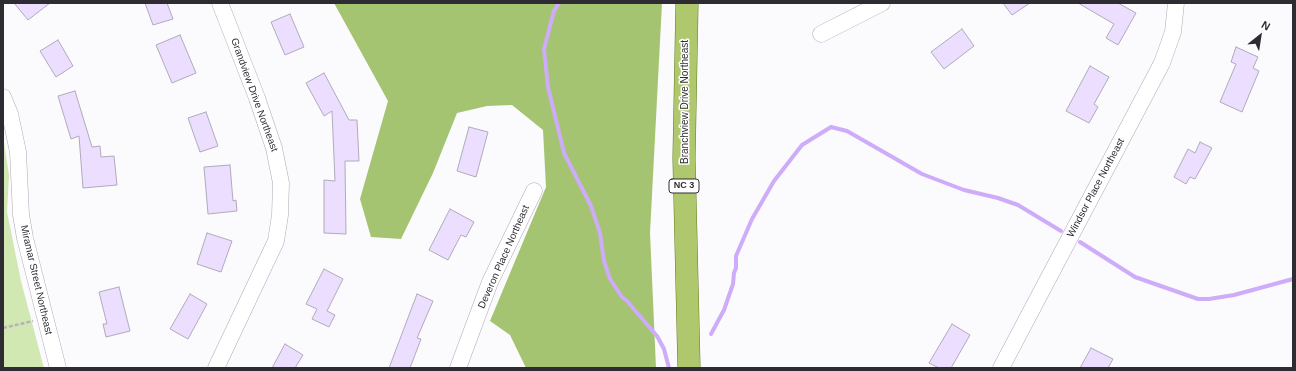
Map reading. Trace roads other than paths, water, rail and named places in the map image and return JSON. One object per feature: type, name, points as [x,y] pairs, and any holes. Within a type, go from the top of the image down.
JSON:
[{"type":"main road","name":"Branchview Drive Northeast","points":[[687,3],[684,158],[689,368]]},
{"type":"street","name":"Grandview Drive Northeast","points":[[216,368],[276,241],[280,209],[279,167],[274,148],[257,98],[220,3]]},
{"type":"street","points":[[821,34],[882,3]]},
{"type":"street","name":"Windsor Place Northeast","points":[[1001,368],[1162,63],[1173,32],[1176,3]]},
{"type":"street","name":"Miramar Street Northeast","points":[[3,97],[10,114],[18,152],[21,215],[25,238],[58,368]]},
{"type":"street","name":"Deveron Place Northeast","points":[[458,368],[490,282],[534,191]]},
{"type":"waterway","points":[[559,3],[554,11],[544,49],[548,87],[564,153],[591,206],[600,233],[604,261],[610,279],[622,297],[657,336],[664,349],[669,368]]},
{"type":"waterway","points":[[711,334],[724,310],[733,284],[736,268],[736,256],[752,219],[774,181],[802,145],[831,127],[847,131],[922,174],[964,190],[998,198],[1018,205],[1061,231]]},
{"type":"waterway","points":[[1080,242],[1135,277],[1198,299],[1209,299],[1234,295],[1293,279]]}]
